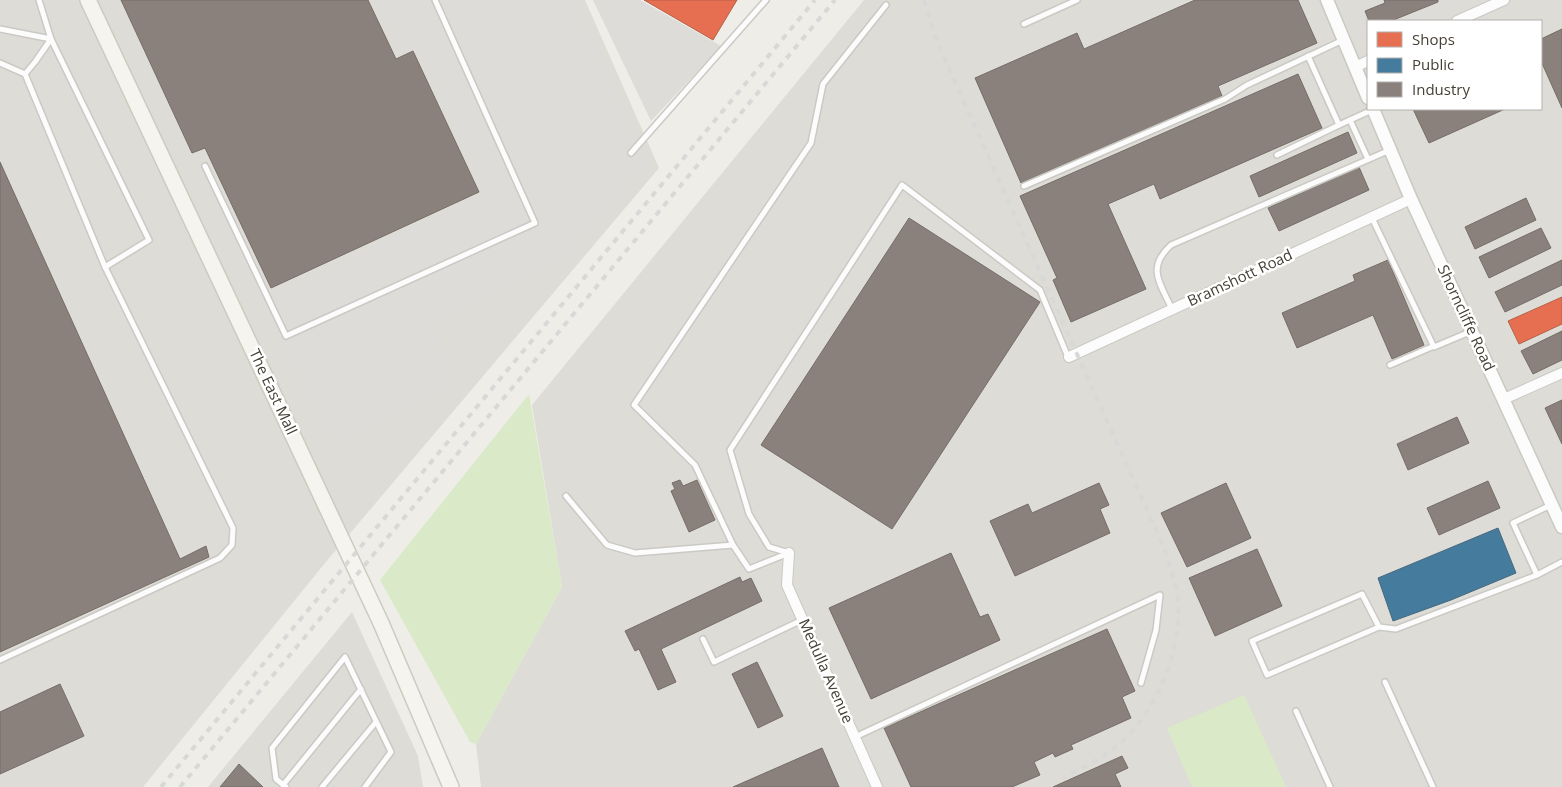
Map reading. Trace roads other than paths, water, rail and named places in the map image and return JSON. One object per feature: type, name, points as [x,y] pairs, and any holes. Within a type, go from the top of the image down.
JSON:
[{"type":"main road","name":"The East Mall","points":[[88,0],[381,623],[451,787]]},
{"type":"street","points":[[1327,0],[1367,96]]},
{"type":"street","points":[[1460,20],[1504,0]]},
{"type":"street","points":[[1355,67],[1367,62]]},
{"type":"street","name":"Shorncliffe Road","points":[[1373,110],[1411,199],[1472,331],[1556,505],[1562,527]]},
{"type":"street","name":"Bramshott Road","points":[[1069,357],[1411,199]]},
{"type":"street","points":[[1504,399],[1562,373]]},
{"type":"street","name":"Medulla Avenue","points":[[789,553],[788,586],[877,787]]},
{"type":"lane","points":[[39,0],[52,39],[149,240],[105,267]]},
{"type":"lane","points":[[205,166],[286,336],[535,223],[434,0]]},
{"type":"lane","points":[[631,153],[766,0]]},
{"type":"lane","points":[[1024,24],[1076,0]]},
{"type":"lane","points":[[789,553],[749,569],[733,545],[696,465],[634,406],[810,143],[823,84],[886,5]]},
{"type":"lane","points":[[0,29],[52,39]]},
{"type":"lane","points":[[24,74],[52,39]]},
{"type":"lane","points":[[1024,186],[1225,99],[1246,85],[1343,40]]},
{"type":"lane","points":[[1308,56],[1339,125]]},
{"type":"lane","points":[[0,63],[24,74],[105,267],[233,528],[232,545],[220,558],[0,660]]},
{"type":"lane","points":[[1277,155],[1371,110]]},
{"type":"lane","points":[[1350,120],[1368,159]]},
{"type":"lane","points":[[1172,309],[1157,277],[1157,262],[1162,254],[1171,246],[1390,150]]},
{"type":"lane","points":[[789,553],[769,548],[749,514],[730,450],[902,185],[1040,290],[1069,357]]},
{"type":"lane","points":[[1372,218],[1434,346]]},
{"type":"lane","points":[[1390,365],[1472,331]]},
{"type":"lane","points":[[566,496],[607,545],[635,553],[733,545]]},
{"type":"lane","points":[[1537,575],[1513,523],[1556,505]]},
{"type":"lane","points":[[1379,627],[1362,594],[1252,641],[1267,675],[1379,627],[1396,629],[1537,575],[1562,562]]},
{"type":"lane","points":[[854,737],[1160,595],[1156,630],[1141,682]]},
{"type":"lane","points":[[703,639],[714,662],[803,620]]},
{"type":"lane","points":[[361,689],[285,786],[276,779],[272,748],[344,657],[361,689],[391,752],[365,787]]},
{"type":"lane","points":[[1385,682],[1433,787]]},
{"type":"lane","points":[[1296,712],[1330,787]]},
{"type":"lane","points":[[322,787],[376,722]]},
{"type":"railway","points":[[161,787],[815,0]]},
{"type":"railway","points":[[180,787],[835,0]]},
{"type":"railway","points":[[924,0],[938,44],[1164,548],[1177,592],[1177,633],[1172,654],[1166,675],[1146,714],[1133,730],[1113,749],[1092,763],[1063,778]]}]
